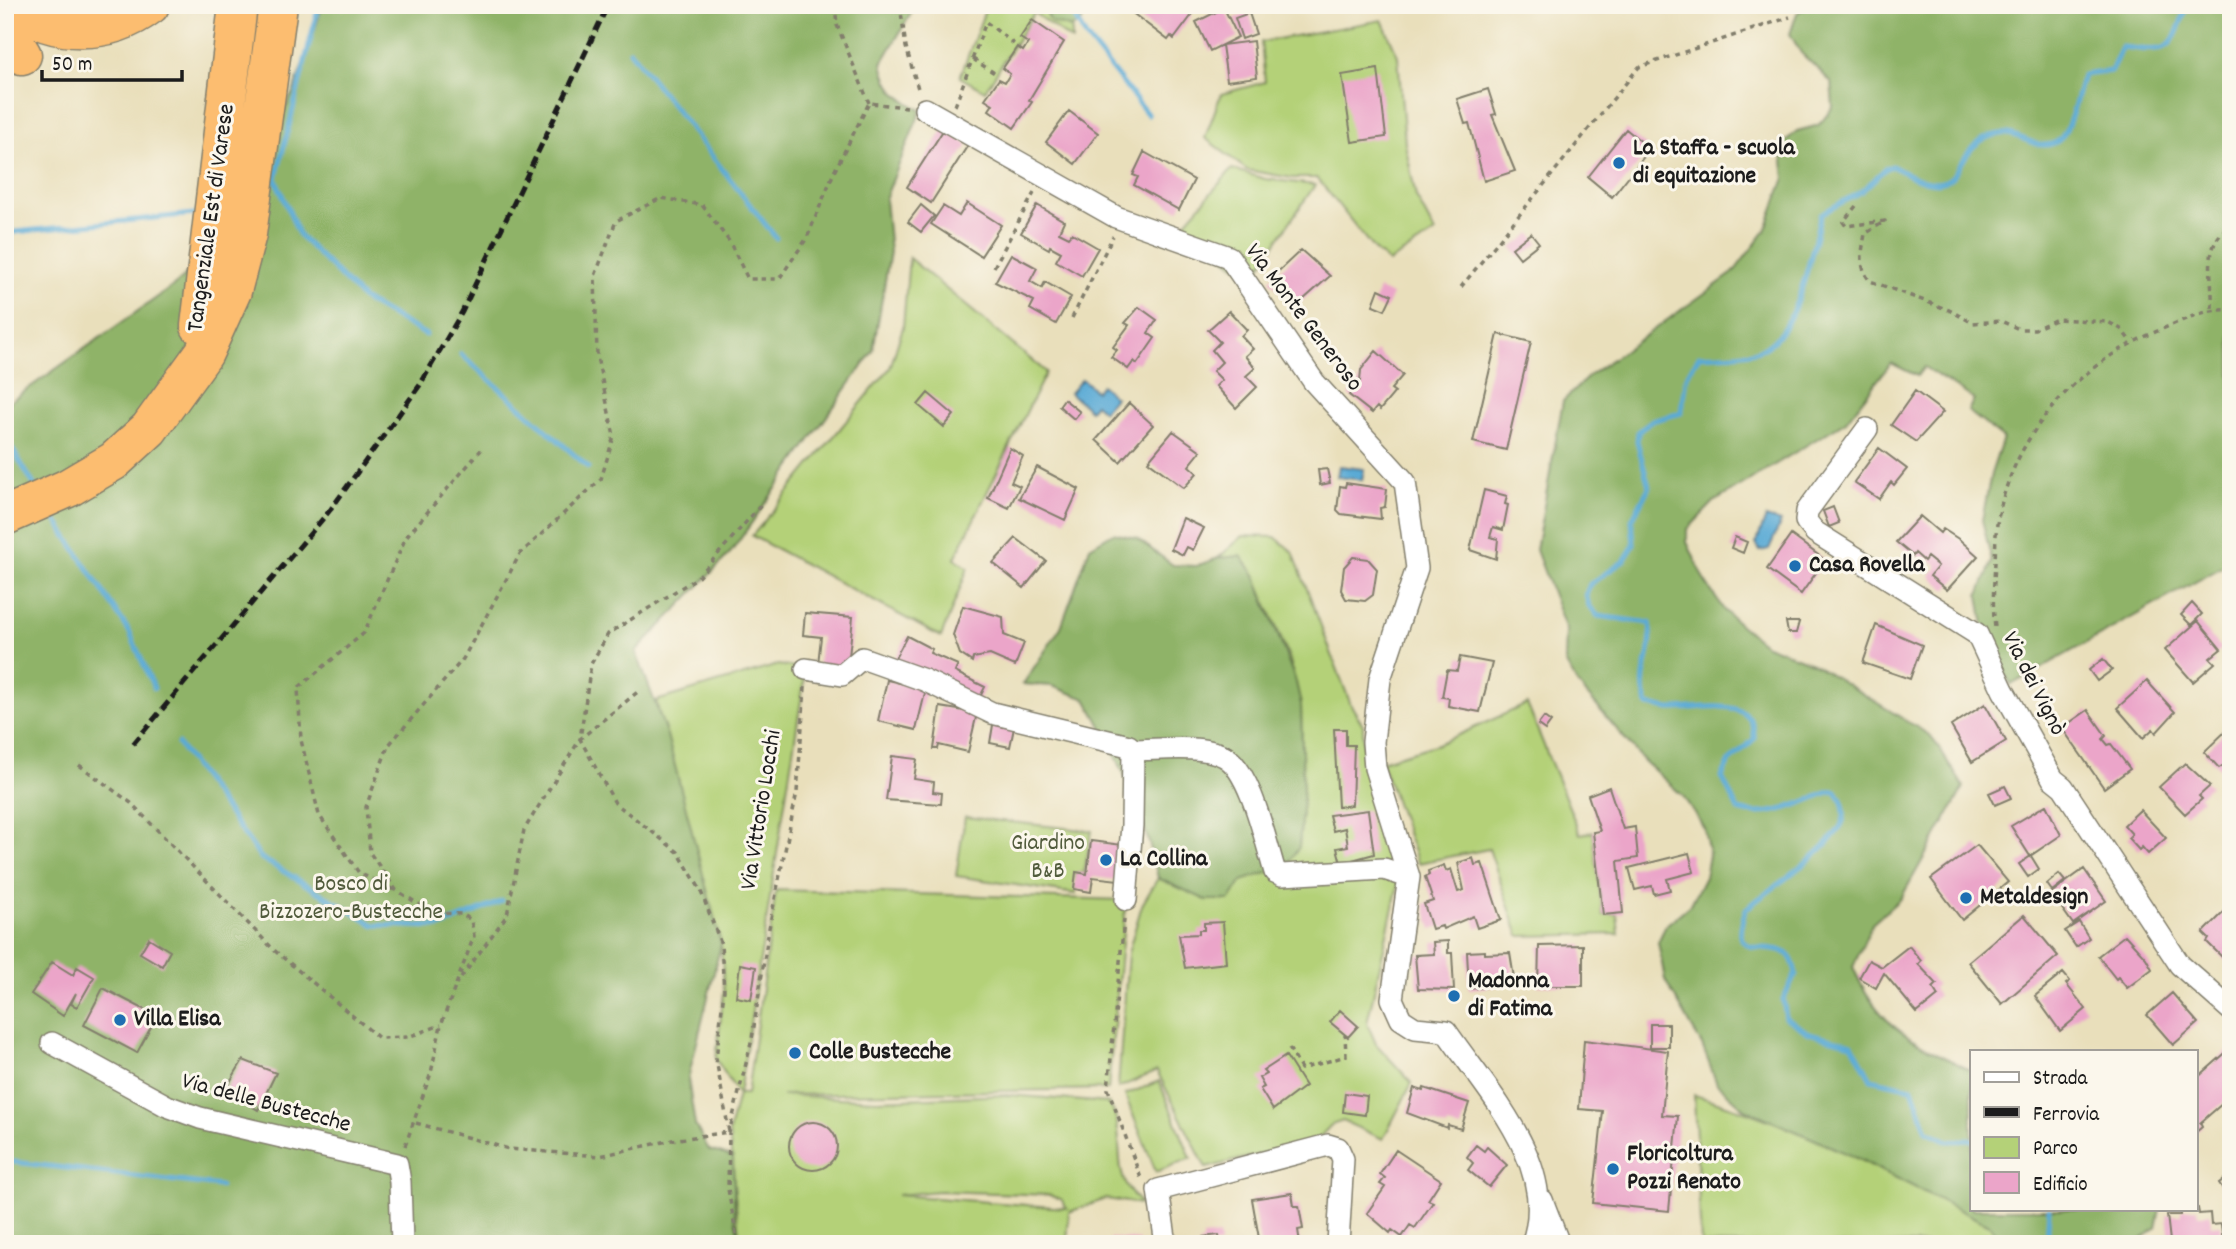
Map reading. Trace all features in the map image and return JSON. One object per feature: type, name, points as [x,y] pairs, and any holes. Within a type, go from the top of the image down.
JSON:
[{"type":"highway","points":[[13,5],[52,24],[90,29],[159,11]]},
{"type":"highway","name":"Tangenziale Est di Varese","points":[[6,515],[68,488],[114,461],[149,429],[204,353],[222,319],[247,234],[278,5]]},
{"type":"highway","name":"Tangenziale Est di Varese","points":[[180,388],[200,329],[208,280],[237,22]]},
{"type":"street","name":"Via Monte Generoso","points":[[925,109],[1122,219],[1229,257],[1314,382],[1405,482],[1417,568],[1381,679],[1373,742],[1375,768],[1409,877],[1392,999],[1401,1019],[1415,1028],[1446,1031],[1508,1121],[1525,1152],[1559,1244]]},
{"type":"street","name":"Via dei Vignò","points":[[1867,429],[1807,511],[1806,521],[1815,532],[1977,634],[2003,690],[2053,779],[2063,787],[2180,965],[2231,1010]]},
{"type":"street","points":[[806,670],[842,675],[862,658],[914,676],[992,713],[1124,742],[1133,750],[1205,751],[1224,756],[1245,780],[1275,872],[1282,875],[1384,869],[1409,877]]},
{"type":"street","points":[[1126,900],[1132,825],[1133,750]]},
{"type":"street","name":"Via delle Bustecche","points":[[52,1043],[167,1106],[200,1118],[397,1164]]},
{"type":"street","points":[[1166,1244],[1158,1190],[1328,1145],[1338,1148],[1342,1159],[1338,1244]]},
{"type":"street","points":[[397,1164],[402,1244]]},
{"type":"street","name":"Via Monte Generoso","points":[[1532,1244],[1539,1216],[1536,1182]]},
{"type":"path","points":[[396,890],[370,853],[366,807],[388,746],[463,659],[520,554],[601,479],[614,436],[597,357],[595,276],[617,221],[661,198],[702,205],[729,241],[748,279],[779,279],[807,238],[834,172],[869,103],[837,25],[835,5]]},
{"type":"path","points":[[869,103],[925,109],[906,47],[900,5]]},
{"type":"path","points":[[1461,287],[1639,67],[1790,18]]},
{"type":"path","points":[[949,121],[986,22],[1014,44]]},
{"type":"path","points":[[973,59],[996,74]]},
{"type":"path","points":[[994,267],[1043,176]]},
{"type":"path","points":[[1856,206],[1843,222],[1846,226],[1885,221],[1865,234],[1861,260],[1863,273],[1870,281],[1949,310],[1973,323],[2001,321],[2019,329],[2035,329],[2057,319],[2108,322],[2121,329],[2131,342]]},
{"type":"path","points":[[1072,318],[1122,219]]},
{"type":"path","points":[[2213,308],[2214,282],[2208,265],[2209,255],[2223,230],[2231,225]]},
{"type":"path","points":[[1995,629],[1992,608],[1998,515],[2016,462],[2040,420],[2075,382],[2131,342],[2213,308],[2231,310]]},
{"type":"path","points":[[397,1164],[416,1123],[431,1073],[441,1025],[474,936],[471,920],[462,914],[433,913],[396,890],[359,873],[319,815],[301,740],[298,688],[364,633],[406,537],[481,450]]},
{"type":"path","points":[[416,1123],[509,1149],[600,1156],[671,1140],[729,1132],[716,1059],[724,990],[721,944],[700,889],[678,852],[615,803],[580,739],[591,664],[608,635],[698,577],[761,505]]},
{"type":"path","name":"Via Vittorio Locchi","points":[[738,1244],[728,1189],[729,1132],[752,1039],[769,928],[796,792],[806,670]]},
{"type":"path","points":[[457,982],[507,915],[524,830],[580,739],[640,691]]},
{"type":"path","points":[[79,765],[131,803],[274,950],[379,1038],[408,1037],[441,1025]]},
{"type":"path","points":[[1126,900],[1108,1089],[1143,1184],[1158,1190]]},
{"type":"path","points":[[1289,1048],[1301,1069],[1346,1056],[1345,1035]]},
{"type":"green space","name":"Bosco di Bizzozero-Bustecche","points":[[323,5],[916,5],[882,63],[890,86],[921,110],[885,199],[890,252],[873,351],[731,552],[636,652],[667,735],[721,944],[688,1079],[695,1125],[709,1150],[733,1157],[735,1219],[741,1244],[5,1244],[5,405],[176,284],[221,244],[294,90]]},
{"type":"green space","points":[[987,5],[1071,5],[1072,41],[1034,13],[985,91],[960,77]]},
{"type":"green space","points":[[1042,5],[1089,5],[1081,23],[1071,28],[1051,22]]},
{"type":"green space","points":[[1808,5],[1911,9],[1913,5],[2231,5],[2231,562],[2011,685],[1986,639],[1979,595],[1992,562],[1982,520],[1991,474],[2003,438],[1968,411],[1974,399],[1924,367],[1917,376],[1891,363],[1846,421],[1714,502],[1687,530],[1687,542],[1704,580],[1724,610],[1740,625],[1764,644],[1812,663],[1931,736],[1964,787],[1901,898],[1872,924],[1853,967],[1863,988],[1887,1020],[1916,1042],[1970,1070],[1970,1210],[2160,1210],[2156,1228],[2136,1244],[2004,1244],[1991,1226],[1857,1158],[1745,1109],[1717,1084],[1702,1045],[1665,980],[1658,942],[1666,925],[1691,904],[1705,877],[1709,855],[1704,828],[1683,796],[1644,761],[1577,683],[1565,662],[1566,630],[1536,550],[1563,401],[1590,375],[1733,273],[1765,231],[1785,178],[1781,145],[1797,131],[1819,125],[1833,107],[1831,82],[1801,53],[1790,34],[1797,13]]},
{"type":"green space","points":[[1382,20],[1398,56],[1405,143],[1416,197],[1435,233],[1389,262],[1376,252],[1317,178],[1292,178],[1247,170],[1205,138],[1221,94],[1265,82],[1261,42]]},
{"type":"green space","points":[[1232,169],[1265,179],[1315,185],[1252,278],[1183,225]]},
{"type":"green space","points":[[909,258],[1046,372],[955,558],[968,568],[941,637],[752,536],[890,368],[903,327]]},
{"type":"green space","points":[[1113,533],[1136,538],[1173,565],[1196,566],[1218,558],[1241,556],[1255,575],[1296,682],[1301,704],[1303,797],[1299,847],[1287,866],[1242,881],[1230,900],[1206,900],[1158,878],[1129,786],[1086,699],[1052,686],[1023,684],[1061,627],[1090,547]]},
{"type":"green space","points":[[1243,536],[1275,537],[1293,552],[1351,705],[1363,725],[1363,756],[1398,885],[1367,1023],[1376,1044],[1412,1083],[1383,1139],[1343,1121],[1331,1125],[1317,1140],[1206,1168],[1157,1071],[1118,1088],[1128,953],[1142,905],[1158,878],[1206,900],[1299,847],[1303,797],[1301,705],[1290,660],[1255,575],[1241,556],[1218,558]]},
{"type":"green space","points":[[778,665],[806,669],[739,1094],[747,1094],[776,890],[1126,900],[1108,1089],[782,1095],[877,1100],[1009,1095],[1108,1103],[1117,1121],[1123,1177],[1128,1189],[1142,1204],[1106,1199],[1069,1212],[1067,1244],[740,1244],[729,1132],[738,1094],[716,1059],[724,990],[721,944],[656,701]],"holes":[[[939,1191],[1049,1195],[1061,1199],[1067,1208],[897,1195]]]},
{"type":"green space","points":[[1527,704],[1580,834],[1593,832],[1603,915],[1617,914],[1619,934],[1519,936],[1489,849],[1418,863],[1381,761],[1438,744]]},
{"type":"green space","name":"Giardino B&B","points":[[965,817],[1092,831],[1084,873],[1076,873],[1076,894],[956,876]]},
{"type":"green space","points":[[1159,1081],[1191,1158],[1156,1172],[1125,1095]]},
{"type":"green space","points":[[1694,1095],[1771,1121],[1845,1153],[1991,1226],[2004,1244],[1701,1244]]},
{"type":"water","points":[[1082,379],[1096,391],[1101,385],[1115,397],[1103,411],[1095,404],[1090,410],[1070,393]]},
{"type":"water","points":[[1339,466],[1364,469],[1362,480],[1337,477]]},
{"type":"water","points":[[1766,517],[1781,522],[1769,549],[1760,551],[1756,544]]},
{"type":"building","points":[[1122,5],[1178,5],[1192,15],[1174,39],[1171,36],[1168,40]]},
{"type":"building","points":[[1224,8],[1238,37],[1210,51],[1196,22]]},
{"type":"building","points":[[1249,13],[1256,34],[1242,39],[1235,18]]},
{"type":"building","points":[[1032,20],[1064,42],[1029,100],[1032,102],[1014,128],[989,110],[993,104],[985,99],[999,79],[1005,82],[1010,74],[1003,68],[1017,47],[1023,51],[1028,43],[1020,38]]},
{"type":"building","points":[[1253,41],[1257,77],[1227,81],[1222,45]]},
{"type":"building","points":[[1378,69],[1386,137],[1352,142],[1342,75]]},
{"type":"building","points":[[1488,89],[1496,114],[1492,115],[1515,171],[1484,181],[1469,123],[1465,124],[1457,99]]},
{"type":"building","points":[[1069,111],[1098,133],[1075,164],[1046,142]]},
{"type":"building","points":[[944,129],[968,145],[931,203],[907,187]]},
{"type":"building","name":"La Staffa - scuola di equitazione","points":[[1626,129],[1650,149],[1612,197],[1588,177]]},
{"type":"building","points":[[1144,152],[1194,180],[1179,210],[1134,185],[1138,177],[1133,175]]},
{"type":"building","points":[[967,203],[1001,225],[981,256],[931,224],[943,206],[959,216]]},
{"type":"building","points":[[921,205],[934,216],[921,232],[908,222]]},
{"type":"building","points":[[1037,205],[1064,221],[1059,232],[1069,237],[1072,233],[1098,248],[1082,276],[1056,261],[1061,252],[1050,246],[1049,249],[1021,233]]},
{"type":"building","points":[[1531,233],[1539,243],[1520,258],[1512,248]]},
{"type":"building","points":[[1301,250],[1330,276],[1295,307],[1269,280]]},
{"type":"building","points":[[1011,254],[1037,268],[1030,281],[1042,288],[1045,282],[1071,297],[1056,324],[1030,309],[1034,301],[995,282]]},
{"type":"building","points":[[1379,289],[1392,295],[1385,310],[1373,305]]},
{"type":"building","points":[[1139,307],[1157,320],[1148,333],[1155,338],[1137,364],[1134,361],[1128,369],[1111,357],[1117,350],[1113,347],[1129,325],[1125,323]]},
{"type":"building","points":[[1229,311],[1247,330],[1241,336],[1253,349],[1245,356],[1255,368],[1246,376],[1257,387],[1236,408],[1216,386],[1222,380],[1213,371],[1222,362],[1212,350],[1220,342],[1208,330]]},
{"type":"building","points":[[1498,334],[1531,342],[1506,450],[1473,442]]},
{"type":"building","points":[[1376,351],[1403,375],[1391,389],[1395,392],[1380,410],[1377,407],[1372,413],[1349,395],[1360,381],[1361,370]]},
{"type":"building","points":[[1915,391],[1943,412],[1916,442],[1891,425]]},
{"type":"building","points":[[928,393],[954,415],[944,427],[918,405]]},
{"type":"building","points":[[1064,399],[1080,412],[1074,419],[1059,406]]},
{"type":"building","points":[[1129,403],[1153,425],[1120,462],[1096,440]]},
{"type":"building","points":[[1173,431],[1201,451],[1189,466],[1197,473],[1184,488],[1148,461]]},
{"type":"building","points":[[1010,448],[1023,456],[1011,482],[1020,486],[1009,508],[988,498]]},
{"type":"building","points":[[1879,448],[1907,469],[1894,485],[1891,482],[1879,499],[1854,482]]},
{"type":"building","points":[[1037,467],[1079,489],[1065,520],[1019,498]]},
{"type":"building","points":[[1327,469],[1330,483],[1320,485],[1318,470]]},
{"type":"building","points":[[1346,483],[1387,489],[1385,507],[1380,508],[1381,519],[1341,514],[1337,510],[1340,486],[1345,487]]},
{"type":"building","points":[[1484,490],[1507,496],[1503,530],[1493,527],[1490,537],[1498,539],[1496,559],[1470,550]]},
{"type":"building","points":[[1833,507],[1839,523],[1829,527],[1823,511]]},
{"type":"building","points":[[1920,516],[1940,533],[1943,529],[1960,540],[1978,556],[1947,590],[1930,576],[1938,566],[1927,557],[1924,561],[1915,553],[1913,556],[1896,542]]},
{"type":"building","points":[[1183,518],[1204,528],[1193,550],[1187,547],[1183,555],[1171,549]]},
{"type":"building","name":"Casa Rovella","points":[[1791,535],[1825,560],[1801,594],[1767,569]]},
{"type":"building","points":[[1735,537],[1747,542],[1743,553],[1731,548]]},
{"type":"building","points":[[1016,538],[1046,561],[1024,588],[993,563]]},
{"type":"building","points":[[1353,557],[1368,559],[1377,569],[1373,595],[1365,601],[1346,599],[1341,590],[1344,567]]},
{"type":"building","points":[[2192,603],[2202,614],[2191,625],[2181,615]]},
{"type":"building","points":[[963,606],[1003,617],[1004,635],[1024,643],[1015,666],[990,655],[973,658],[972,662],[960,654],[953,635]]},
{"type":"building","points":[[805,613],[853,617],[848,667],[818,664],[821,637],[803,635]]},
{"type":"building","points":[[2198,621],[2221,649],[2210,658],[2215,663],[2193,682],[2165,650]]},
{"type":"building","points":[[1786,622],[1799,622],[1796,633],[1788,633]]},
{"type":"building","points":[[1876,625],[1922,645],[1910,679],[1863,663]]},
{"type":"building","points":[[907,636],[932,649],[930,653],[958,665],[955,672],[985,687],[978,701],[894,660]]},
{"type":"building","points":[[1460,657],[1492,663],[1480,712],[1448,706],[1449,698],[1442,697],[1447,670],[1457,671]]},
{"type":"building","points":[[2103,659],[2112,670],[2097,681],[2089,670]]},
{"type":"building","points":[[887,680],[926,689],[916,730],[878,721]]},
{"type":"building","points":[[2147,681],[2175,712],[2156,733],[2153,729],[2143,738],[2117,708]]},
{"type":"building","points":[[1985,704],[2006,741],[1972,762],[1951,726]]},
{"type":"building","points":[[940,707],[977,713],[968,752],[939,745],[938,749],[934,749]]},
{"type":"building","points":[[2088,710],[2106,736],[2103,739],[2108,745],[2111,744],[2130,769],[2104,788],[2062,728]]},
{"type":"building","points":[[1544,717],[1551,722],[1545,730],[1538,725]]},
{"type":"building","points":[[994,719],[1015,723],[1010,747],[990,743]]},
{"type":"building","points":[[2231,726],[2231,775],[2222,766],[2219,768],[2204,752]]},
{"type":"building","points":[[1334,729],[1346,729],[1346,745],[1354,745],[1352,805],[1338,807]]},
{"type":"building","points":[[892,756],[917,759],[914,779],[934,782],[933,792],[942,793],[941,804],[886,800]]},
{"type":"building","points":[[2185,763],[2210,786],[2199,796],[2202,799],[2185,814],[2159,787]]},
{"type":"building","points":[[2005,786],[2011,798],[1995,805],[1989,793]]},
{"type":"building","points":[[1609,787],[1623,829],[1635,827],[1638,858],[1618,861],[1623,913],[1603,915],[1593,832],[1600,831],[1588,795]]},
{"type":"building","points":[[2046,805],[2061,835],[2030,856],[2011,826]]},
{"type":"building","points":[[1368,810],[1374,854],[1341,863],[1337,848],[1348,846],[1345,828],[1333,831],[1329,815]]},
{"type":"building","points":[[2140,810],[2166,838],[2148,854],[2142,847],[2139,850],[2128,838],[2132,834],[2124,825]]},
{"type":"building","points":[[1091,841],[1123,845],[1118,880],[1093,877],[1091,892],[1074,889],[1076,872],[1087,874]]},
{"type":"building","points":[[1977,845],[2008,882],[1962,920],[1931,879]]},
{"type":"building","points":[[1689,853],[1694,872],[1667,879],[1670,890],[1654,894],[1652,886],[1635,890],[1629,868]]},
{"type":"building","points":[[2031,856],[2039,869],[2028,877],[2019,864]]},
{"type":"building","points":[[1473,858],[1475,865],[1482,863],[1501,920],[1477,928],[1473,916],[1443,929],[1442,926],[1432,929],[1424,904],[1433,901],[1425,877],[1429,875],[1428,871],[1444,865],[1446,871],[1451,869],[1458,892],[1464,890],[1458,863]]},
{"type":"building","points":[[2084,869],[2106,901],[2073,924],[2051,893]]},
{"type":"building","points":[[2059,874],[2065,881],[2052,891],[2047,884]]},
{"type":"building","points":[[2224,912],[2231,919],[2229,964],[2207,942],[2209,939],[2203,933]]},
{"type":"building","points":[[2024,915],[2058,956],[2002,1004],[1968,962]]},
{"type":"building","points":[[1223,922],[1226,963],[1185,968],[1179,935],[1199,934],[1199,930],[1204,930],[1204,923]]},
{"type":"building","points":[[2079,922],[2089,938],[2076,947],[2065,931]]},
{"type":"building","points":[[2125,935],[2146,958],[2152,969],[2127,988],[2118,977],[2116,979],[2098,956]]},
{"type":"building","points":[[149,938],[170,951],[162,966],[140,953]]},
{"type":"building","points":[[1448,941],[1448,953],[1452,953],[1454,990],[1418,989],[1415,955],[1434,954],[1433,942]]},
{"type":"building","points":[[1583,945],[1583,986],[1538,986],[1539,946]]},
{"type":"building","points":[[1909,946],[1921,961],[1918,964],[1937,984],[1933,988],[1938,996],[1917,1013],[1884,973],[1876,988],[1859,978],[1869,960],[1882,967]]},
{"type":"building","points":[[1485,951],[1485,954],[1510,953],[1515,984],[1469,989],[1467,952]]},
{"type":"building","points":[[52,962],[73,975],[77,967],[94,977],[77,1007],[71,1004],[76,993],[63,1016],[31,994]]},
{"type":"building","points":[[740,964],[756,967],[751,1000],[736,997]]},
{"type":"building","points":[[2063,973],[2070,981],[2066,984],[2086,1009],[2060,1031],[2035,996]]},
{"type":"building","name":"Villa Elisa","points":[[103,988],[157,1016],[137,1053],[84,1025]]},
{"type":"building","points":[[2172,993],[2198,1023],[2173,1045],[2147,1015]]},
{"type":"building","points":[[1340,1010],[1358,1026],[1348,1037],[1330,1022]]},
{"type":"building","points":[[1650,1024],[1669,1024],[1669,1047],[1650,1047]]},
{"type":"building","points":[[1584,1040],[1668,1051],[1662,1115],[1678,1116],[1669,1211],[1593,1203],[1603,1111],[1579,1109]]},
{"type":"building","points":[[2231,1048],[2231,1096],[2200,1123],[2202,1127],[2198,1130],[2198,1077]]},
{"type":"building","points":[[1286,1056],[1305,1086],[1273,1110],[1260,1089],[1264,1087],[1259,1078],[1266,1074],[1263,1071]]},
{"type":"building","points":[[243,1060],[276,1073],[258,1110],[225,1090]]},
{"type":"building","points":[[1414,1088],[1423,1091],[1424,1088],[1469,1103],[1461,1129],[1448,1125],[1447,1128],[1407,1113]]},
{"type":"building","points":[[1345,1093],[1367,1096],[1365,1115],[1343,1112]]},
{"type":"building","points":[[813,1122],[830,1129],[837,1146],[830,1163],[813,1170],[796,1163],[789,1146],[796,1129]]},
{"type":"building","points":[[1476,1145],[1484,1151],[1487,1147],[1507,1165],[1489,1187],[1468,1170],[1473,1163],[1467,1157]]},
{"type":"building","points":[[1396,1150],[1441,1180],[1428,1200],[1433,1202],[1415,1228],[1410,1225],[1402,1237],[1392,1230],[1390,1233],[1367,1213],[1385,1187],[1380,1184],[1385,1178],[1380,1174]]},
{"type":"building","points":[[2231,1174],[2231,1201],[2219,1183]]},
{"type":"building","points":[[1292,1193],[1294,1206],[1299,1206],[1303,1229],[1298,1230],[1300,1243],[1260,1244],[1252,1199]]},
{"type":"building","points":[[2198,1208],[2199,1214],[2210,1213],[2211,1225],[2221,1224],[2223,1244],[2170,1241],[2167,1215],[2181,1215],[2181,1210]]},
{"type":"building","points":[[1219,1235],[1220,1244],[1197,1244],[1203,1241],[1203,1237]]},
{"type":"building","points":[[1110,1238],[1139,1240],[1139,1244],[1110,1244]]},
{"type":"waterway","points":[[275,182],[319,5]]},
{"type":"waterway","points":[[1068,5],[1086,37],[1148,115]]},
{"type":"waterway","points":[[1970,1140],[1948,1141],[1927,1131],[1912,1088],[1871,1079],[1852,1044],[1809,1033],[1786,1018],[1783,999],[1796,974],[1791,959],[1783,951],[1747,945],[1742,938],[1741,927],[1746,909],[1802,866],[1840,828],[1844,810],[1836,791],[1773,812],[1750,813],[1738,810],[1722,777],[1729,762],[1754,739],[1752,725],[1746,715],[1724,707],[1670,709],[1648,705],[1644,674],[1650,645],[1650,623],[1598,616],[1589,606],[1586,594],[1590,584],[1624,561],[1634,545],[1632,520],[1649,487],[1637,441],[1638,432],[1651,421],[1681,413],[1687,375],[1699,356],[1759,350],[1772,342],[1783,329],[1801,291],[1821,214],[1862,191],[1886,168],[1892,166],[1919,179],[1937,183],[1948,180],[1971,149],[1983,140],[2008,134],[2043,145],[2058,141],[2070,121],[2083,75],[2111,71],[2122,47],[2151,50],[2167,46],[2177,32],[2187,5]]},
{"type":"waterway","points":[[630,51],[776,238]]},
{"type":"waterway","points":[[276,180],[299,235],[364,300],[426,335]]},
{"type":"waterway","points":[[5,233],[194,214]]},
{"type":"waterway","points":[[461,354],[588,467]]},
{"type":"waterway","points":[[5,437],[36,488]]},
{"type":"waterway","points":[[50,511],[129,631],[154,688]]},
{"type":"waterway","points":[[178,744],[261,858],[374,925],[440,927],[502,901]]},
{"type":"waterway","points":[[5,1161],[220,1186]]},
{"type":"waterway","points":[[2047,1244],[2049,1210]]},
{"type":"railway","points":[[133,744],[331,509],[420,385],[462,312],[608,5]]},
{"type":"place","name":"La Staffa - scuola di equitazione","points":[[1619,163]]},
{"type":"place","name":"Casa Rovella","points":[[1795,566]]},
{"type":"place","name":"La Collina","points":[[1106,860]]},
{"type":"place","name":"Metaldesign","points":[[1966,898]]},
{"type":"place","name":"Madonna di Fatima","points":[[1454,996]]},
{"type":"place","name":"Villa Elisa","points":[[120,1020]]},
{"type":"place","name":"Colle Bustecche","points":[[795,1053]]},
{"type":"place","name":"Floricoltura Pozzi Renato","points":[[1613,1169]]}]
